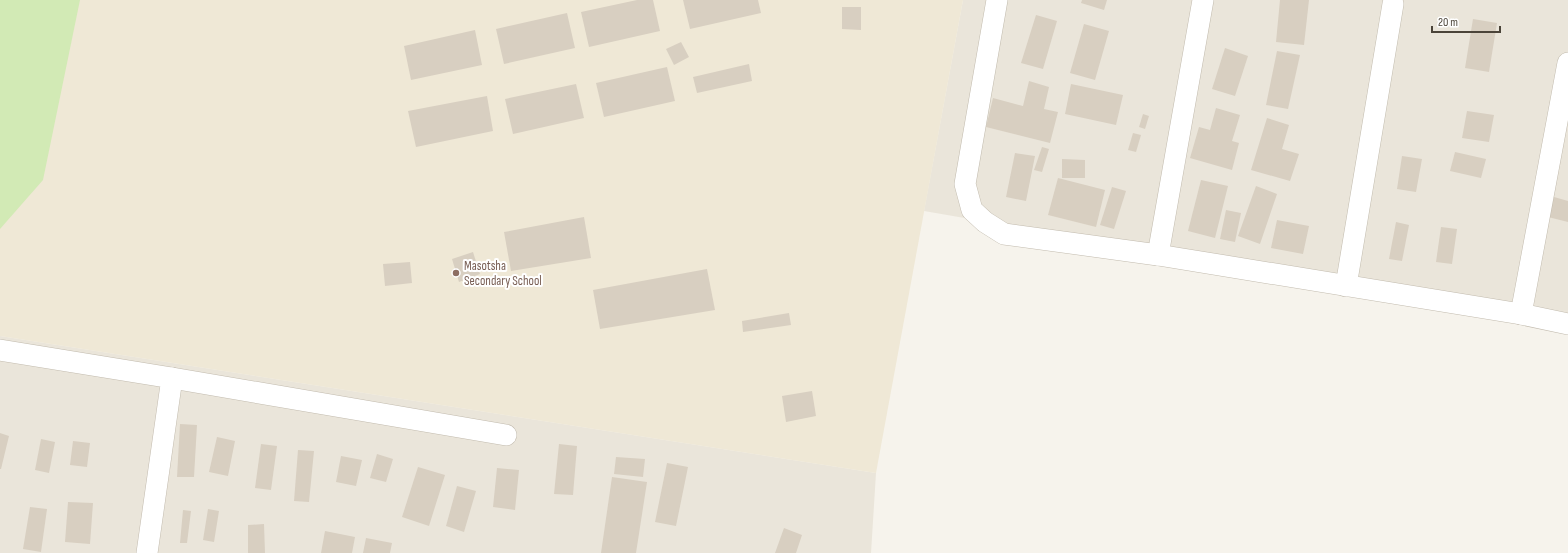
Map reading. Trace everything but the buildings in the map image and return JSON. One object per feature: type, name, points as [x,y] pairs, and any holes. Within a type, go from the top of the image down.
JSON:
[{"type":"street","points":[[997,0],[965,184],[972,210],[985,222],[1004,234],[1158,255],[1521,314],[1568,324]]},
{"type":"street","points":[[1158,255],[1203,0]]},
{"type":"street","points":[[1346,286],[1393,4]]},
{"type":"street","points":[[1521,314],[1568,63]]},
{"type":"street","points":[[0,350],[506,435]]},
{"type":"street","points":[[147,553],[172,378]]},
{"type":"shaded area","name":"Masotsha Secondary School","points":[[0,0],[963,0],[876,473],[0,336]]},
{"type":"shaded area","points":[[963,0],[1568,0],[1568,322],[924,211]]},
{"type":"shaded area","points":[[0,336],[876,473],[871,553],[0,553]]},
{"type":"green space","points":[[0,0],[80,0],[43,180],[0,229]]},
{"type":"place","name":"Masotsha Secondary School","points":[[456,273]]}]
